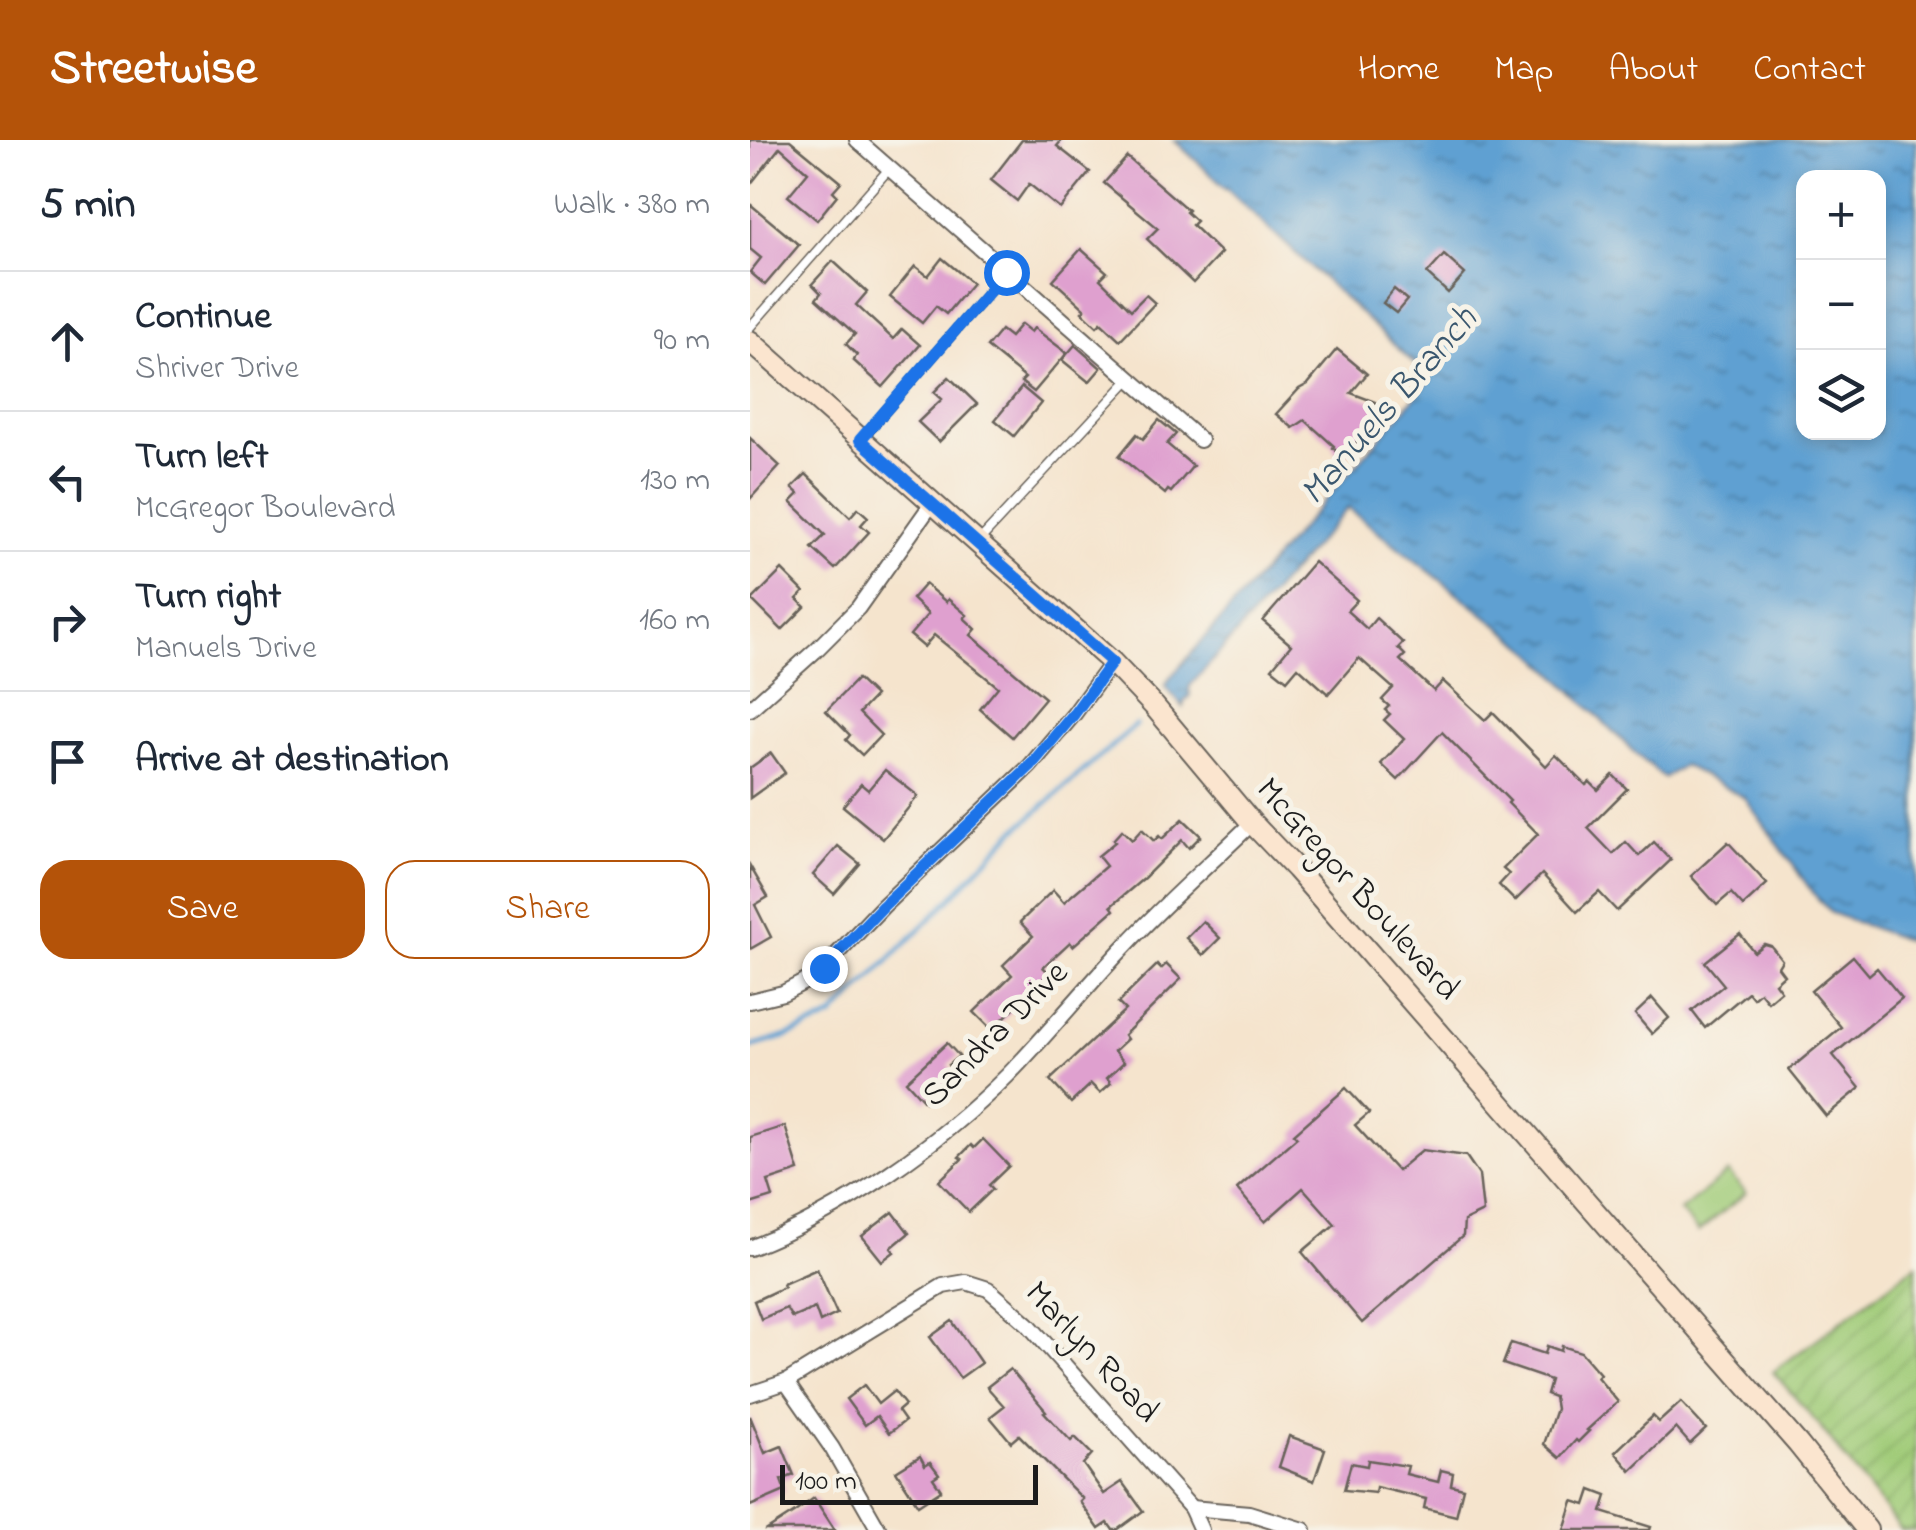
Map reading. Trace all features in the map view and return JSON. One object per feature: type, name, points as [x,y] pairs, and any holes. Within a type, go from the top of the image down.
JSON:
[{"type":"main road","name":"McGregor Boulevard","points":[[751,340],[1112,662],[1154,706],[1252,823],[1798,1444],[1867,1530]]},
{"type":"street","points":[[857,140],[1200,440]]},
{"type":"street","points":[[750,709],[858,608],[933,502]]},
{"type":"street","points":[[750,1001],[784,993],[824,968],[1030,766],[1112,662]]},
{"type":"street","name":"Sandra Drive","points":[[750,1248],[836,1206],[952,1124],[1005,1077],[1129,942],[1252,823]]},
{"type":"street","name":"Marlyn Road","points":[[750,1394],[786,1382],[942,1286],[966,1282],[988,1289],[1028,1324],[1190,1508],[1201,1530]]},
{"type":"street","points":[[786,1382],[832,1448],[879,1530]]},
{"type":"street","points":[[1190,1508],[1249,1513],[1304,1530]]},
{"type":"lane","points":[[751,340],[889,169]]},
{"type":"lane","points":[[860,440],[1006,272]]},
{"type":"lane","points":[[978,542],[1130,379]]},
{"type":"green space","points":[[1728,1172],[1746,1193],[1698,1232],[1680,1211]]},
{"type":"green space","points":[[1916,1265],[1916,1530],[1901,1530],[1773,1372]]},
{"type":"water","points":[[1174,140],[1916,140],[1916,944],[1831,913],[1745,798],[1683,765],[1664,778],[1534,653],[1348,508],[1189,687],[1190,695],[1183,707],[1165,686],[1431,379]]},
{"type":"building","points":[[750,140],[790,140],[841,182],[833,191],[837,195],[817,220],[788,196],[808,172],[780,147],[750,185]]},
{"type":"building","points":[[1022,140],[1062,140],[1057,146],[1090,172],[1060,209],[1029,184],[1017,201],[991,180]]},
{"type":"building","points":[[1127,157],[1188,210],[1196,221],[1192,225],[1221,253],[1193,283],[1147,239],[1158,228],[1104,183]]},
{"type":"building","points":[[750,204],[799,245],[765,285],[750,272],[761,258],[750,249]]},
{"type":"building","points":[[1081,249],[1107,272],[1100,279],[1131,310],[1146,295],[1155,303],[1120,340],[1101,322],[1097,326],[1082,312],[1085,309],[1053,280]]},
{"type":"building","points":[[1444,255],[1465,274],[1448,293],[1427,274]]},
{"type":"building","points":[[942,258],[972,283],[946,314],[936,306],[922,323],[890,297],[915,266],[928,276]]},
{"type":"building","points":[[833,261],[867,292],[856,305],[893,339],[902,329],[920,345],[883,387],[853,360],[857,355],[846,344],[855,334],[816,299],[821,293],[812,284]]},
{"type":"building","points":[[1394,289],[1407,300],[1396,313],[1383,303]]},
{"type":"building","points":[[1021,324],[1031,332],[1034,328],[1067,353],[1034,392],[1021,382],[1025,378],[987,347],[1001,330],[1010,337]]},
{"type":"building","points":[[1075,345],[1101,368],[1089,382],[1062,360]]},
{"type":"building","points":[[1337,349],[1367,374],[1351,393],[1375,402],[1377,408],[1363,434],[1343,457],[1305,420],[1293,428],[1276,414]]},
{"type":"building","points":[[949,377],[977,404],[939,442],[918,422],[942,399],[934,392]]},
{"type":"building","points":[[1022,387],[1041,403],[1014,436],[995,420]]},
{"type":"building","points":[[1159,420],[1176,434],[1167,444],[1193,466],[1165,494],[1119,456],[1137,434],[1143,439]]},
{"type":"building","points":[[750,438],[780,466],[750,499]]},
{"type":"building","points":[[806,474],[850,517],[858,508],[868,517],[861,525],[869,532],[835,569],[812,548],[825,535],[791,502],[799,494],[792,488]]},
{"type":"building","points":[[1314,562],[1357,600],[1347,611],[1367,629],[1376,618],[1403,643],[1398,648],[1405,655],[1400,660],[1434,691],[1443,681],[1485,720],[1493,712],[1546,766],[1556,755],[1586,785],[1590,782],[1598,790],[1613,775],[1627,789],[1588,828],[1613,854],[1626,842],[1639,856],[1654,842],[1671,860],[1617,911],[1599,892],[1577,912],[1542,874],[1515,901],[1499,885],[1509,874],[1503,869],[1538,834],[1442,732],[1398,780],[1381,764],[1404,739],[1384,720],[1390,714],[1385,710],[1389,706],[1382,700],[1393,688],[1359,658],[1328,694],[1298,667],[1287,680],[1272,668],[1291,645],[1263,621]]},
{"type":"building","points":[[782,570],[804,592],[797,599],[805,607],[782,630],[752,600]]},
{"type":"building","points":[[925,584],[967,615],[964,618],[976,629],[971,635],[1045,698],[1012,737],[980,709],[998,687],[934,635],[924,647],[910,635],[928,614],[912,599]]},
{"type":"building","points":[[857,679],[875,696],[859,713],[881,735],[862,755],[846,740],[850,735],[826,711]]},
{"type":"building","points":[[771,753],[785,773],[750,798],[750,768]]},
{"type":"building","points":[[885,770],[918,796],[883,839],[843,806],[861,784],[868,790]]},
{"type":"building","points":[[1183,819],[1201,836],[1189,848],[1182,840],[1111,906],[1114,910],[1043,967],[1049,973],[992,1030],[974,1012],[1012,975],[1003,965],[1033,936],[1020,922],[1053,890],[1064,902],[1106,866],[1098,856],[1122,830],[1132,840],[1142,829],[1154,841],[1159,836],[1162,839]]},
{"type":"building","points":[[1728,842],[1767,884],[1743,906],[1731,893],[1717,905],[1691,876]]},
{"type":"building","points":[[838,846],[860,864],[834,894],[813,875]]},
{"type":"building","points":[[750,866],[768,897],[755,905],[771,937],[750,949]]},
{"type":"building","points":[[1203,921],[1220,938],[1203,955],[1186,938]]},
{"type":"building","points":[[1740,934],[1754,952],[1764,944],[1771,946],[1782,960],[1778,967],[1784,975],[1775,983],[1781,991],[1768,1002],[1760,992],[1753,998],[1748,992],[1705,1028],[1692,1011],[1724,985],[1705,962]]},
{"type":"building","points":[[1853,956],[1869,975],[1877,968],[1902,998],[1833,1055],[1860,1088],[1826,1116],[1789,1070],[1841,1027],[1811,991]]},
{"type":"building","points":[[1166,964],[1181,979],[1124,1035],[1127,1039],[1114,1051],[1124,1062],[1107,1078],[1111,1083],[1100,1093],[1091,1084],[1071,1103],[1050,1080],[1125,1010],[1118,1003],[1157,965],[1161,969]]},
{"type":"building","points":[[1652,998],[1669,1018],[1652,1034],[1635,1014]]},
{"type":"building","points":[[947,1043],[959,1056],[948,1065],[956,1074],[925,1102],[906,1081]]},
{"type":"building","points":[[1346,1088],[1369,1113],[1355,1125],[1397,1171],[1422,1150],[1466,1156],[1479,1175],[1483,1212],[1464,1221],[1463,1236],[1362,1323],[1302,1252],[1335,1224],[1303,1188],[1265,1222],[1237,1189]]},
{"type":"building","points":[[785,1126],[799,1171],[768,1181],[773,1197],[750,1204],[750,1137]]},
{"type":"building","points":[[983,1139],[1009,1166],[989,1185],[993,1189],[969,1212],[939,1181],[971,1145],[974,1148]]},
{"type":"building","points":[[893,1212],[909,1233],[882,1261],[862,1236]]},
{"type":"building","points":[[817,1269],[837,1314],[820,1322],[815,1308],[792,1318],[786,1308],[761,1319],[754,1301]]},
{"type":"building","points":[[952,1321],[981,1363],[960,1378],[930,1337]]},
{"type":"building","points":[[1511,1343],[1545,1354],[1547,1346],[1581,1352],[1618,1402],[1560,1458],[1544,1444],[1556,1409],[1554,1397],[1546,1394],[1550,1380],[1503,1364]]},
{"type":"building","points":[[1010,1369],[1071,1441],[1075,1437],[1092,1454],[1083,1464],[1104,1494],[1122,1482],[1143,1511],[1117,1530],[1108,1523],[1099,1529],[1080,1502],[1083,1499],[1019,1435],[1011,1442],[990,1417],[1004,1406],[987,1387]]},
{"type":"building","points":[[864,1385],[878,1404],[894,1391],[905,1405],[898,1411],[905,1421],[889,1433],[877,1416],[865,1425],[846,1399]]},
{"type":"building","points":[[1681,1402],[1706,1429],[1690,1444],[1676,1428],[1631,1471],[1615,1452],[1653,1416],[1659,1422]]},
{"type":"building","points":[[750,1416],[765,1453],[782,1446],[794,1475],[781,1480],[785,1491],[750,1506]]},
{"type":"building","points":[[1289,1436],[1325,1449],[1314,1481],[1279,1467]]},
{"type":"building","points":[[920,1456],[925,1465],[930,1462],[939,1474],[933,1478],[941,1490],[918,1505],[896,1471]]},
{"type":"building","points":[[1368,1460],[1408,1466],[1406,1474],[1438,1482],[1441,1470],[1453,1473],[1451,1485],[1463,1488],[1456,1516],[1424,1508],[1426,1499],[1376,1487],[1375,1493],[1344,1490],[1351,1463],[1367,1466]]},
{"type":"building","points":[[1591,1490],[1607,1496],[1602,1512],[1651,1527],[1650,1530],[1564,1530],[1573,1501],[1586,1505]]},
{"type":"building","points":[[814,1498],[835,1530],[767,1530],[795,1512]]},
{"type":"waterway","name":"Manuels Branch","points":[[750,1047],[832,1017],[1010,835],[1136,725]]},
{"type":"route","points":[[824,968],[948,842],[1030,766],[1112,662],[860,440],[1006,272]]}]
